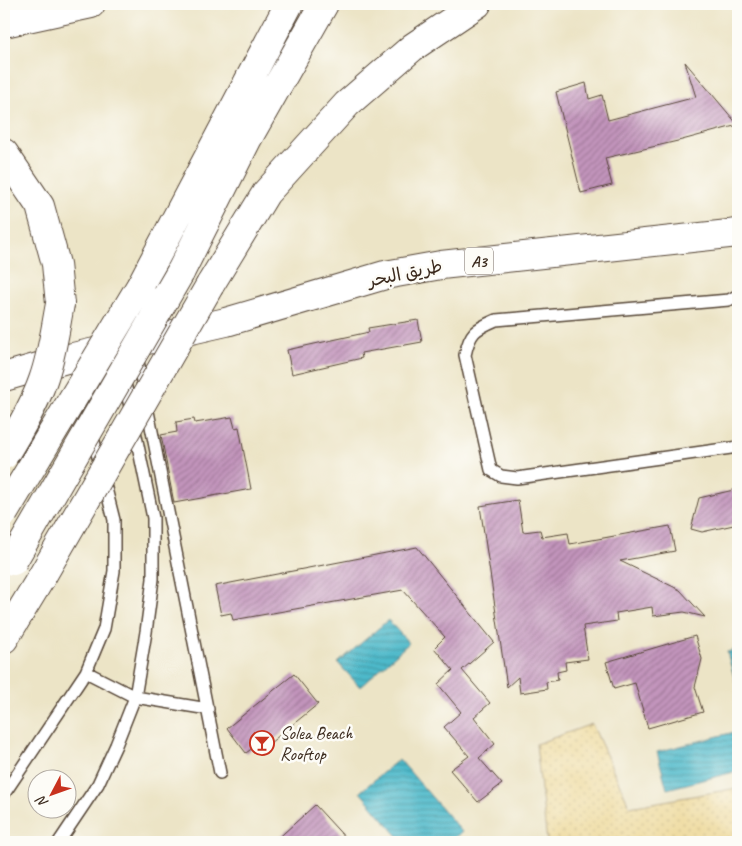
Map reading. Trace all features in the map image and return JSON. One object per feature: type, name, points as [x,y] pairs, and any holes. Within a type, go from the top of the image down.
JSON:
[{"type":"highway","points":[[4,23],[90,4]]},
{"type":"highway","points":[[4,512],[141,285],[289,4]]},
{"type":"highway","points":[[4,639],[210,284],[266,193],[347,104],[413,47],[477,4]]},
{"type":"highway","points":[[8,568],[180,273],[248,138],[320,11]]},
{"type":"highway","points":[[4,153],[40,206],[56,264],[60,304],[53,346],[43,381],[20,429],[4,455]]},
{"type":"highway","name":"طريق البحر","points":[[126,345],[226,322],[385,275],[441,264],[738,233]]},
{"type":"highway","name":"A3","points":[[4,377],[73,357],[126,345]]},
{"type":"lane","points":[[738,295],[729,300],[496,320],[479,328],[469,340],[465,355],[491,470],[501,476],[517,478],[738,447]]},
{"type":"lane","points":[[58,842],[98,784],[135,697],[146,632],[153,579],[153,518],[126,345]]},
{"type":"lane","points":[[126,345],[183,583],[220,774]]},
{"type":"lane","points":[[4,794],[86,672],[104,628],[114,571],[114,520],[73,357]]},
{"type":"lane","points":[[86,672],[135,697],[208,709]]},
{"type":"sand","points":[[592,724],[630,807],[738,788],[738,842],[547,842],[536,744]]},
{"type":"water","points":[[388,620],[409,643],[360,687],[338,663]]},
{"type":"water","points":[[738,649],[738,691],[727,652]]},
{"type":"water","points":[[738,731],[738,771],[667,789],[657,752]]},
{"type":"water","points":[[399,759],[462,832],[450,842],[403,842],[360,792]]},
{"type":"building","points":[[685,62],[738,125],[605,158],[612,185],[581,193],[556,92],[586,83],[589,99],[602,95],[608,120],[696,97]]},
{"type":"building","points":[[418,320],[422,342],[361,353],[362,358],[292,374],[287,350],[369,332],[368,328]]},
{"type":"building","points":[[232,417],[235,428],[239,427],[251,489],[174,503],[161,435],[177,432],[176,422],[194,419],[195,423]]},
{"type":"building","points":[[738,489],[738,524],[702,532],[691,529],[699,498]]},
{"type":"building","points":[[518,500],[523,532],[540,530],[542,537],[568,533],[570,544],[670,526],[675,551],[620,561],[680,590],[705,617],[684,612],[653,616],[652,607],[616,613],[617,621],[583,626],[588,659],[565,662],[566,670],[557,672],[558,680],[546,682],[547,689],[520,693],[518,677],[507,687],[480,506]]},
{"type":"building","points":[[417,547],[494,642],[462,670],[490,703],[474,717],[495,744],[479,758],[502,784],[478,802],[450,770],[469,756],[444,727],[461,712],[438,684],[453,670],[434,648],[445,637],[403,590],[233,620],[231,613],[221,615],[215,586]]},
{"type":"building","points":[[695,636],[702,659],[695,687],[703,712],[648,728],[635,683],[614,689],[606,662]]},
{"type":"building","points":[[294,674],[318,704],[259,752],[254,747],[246,753],[227,728]]},
{"type":"building","points":[[315,805],[349,842],[274,842]]},
{"type":"place","name":"Solea Beach Rooftop","points":[[262,743]]}]
